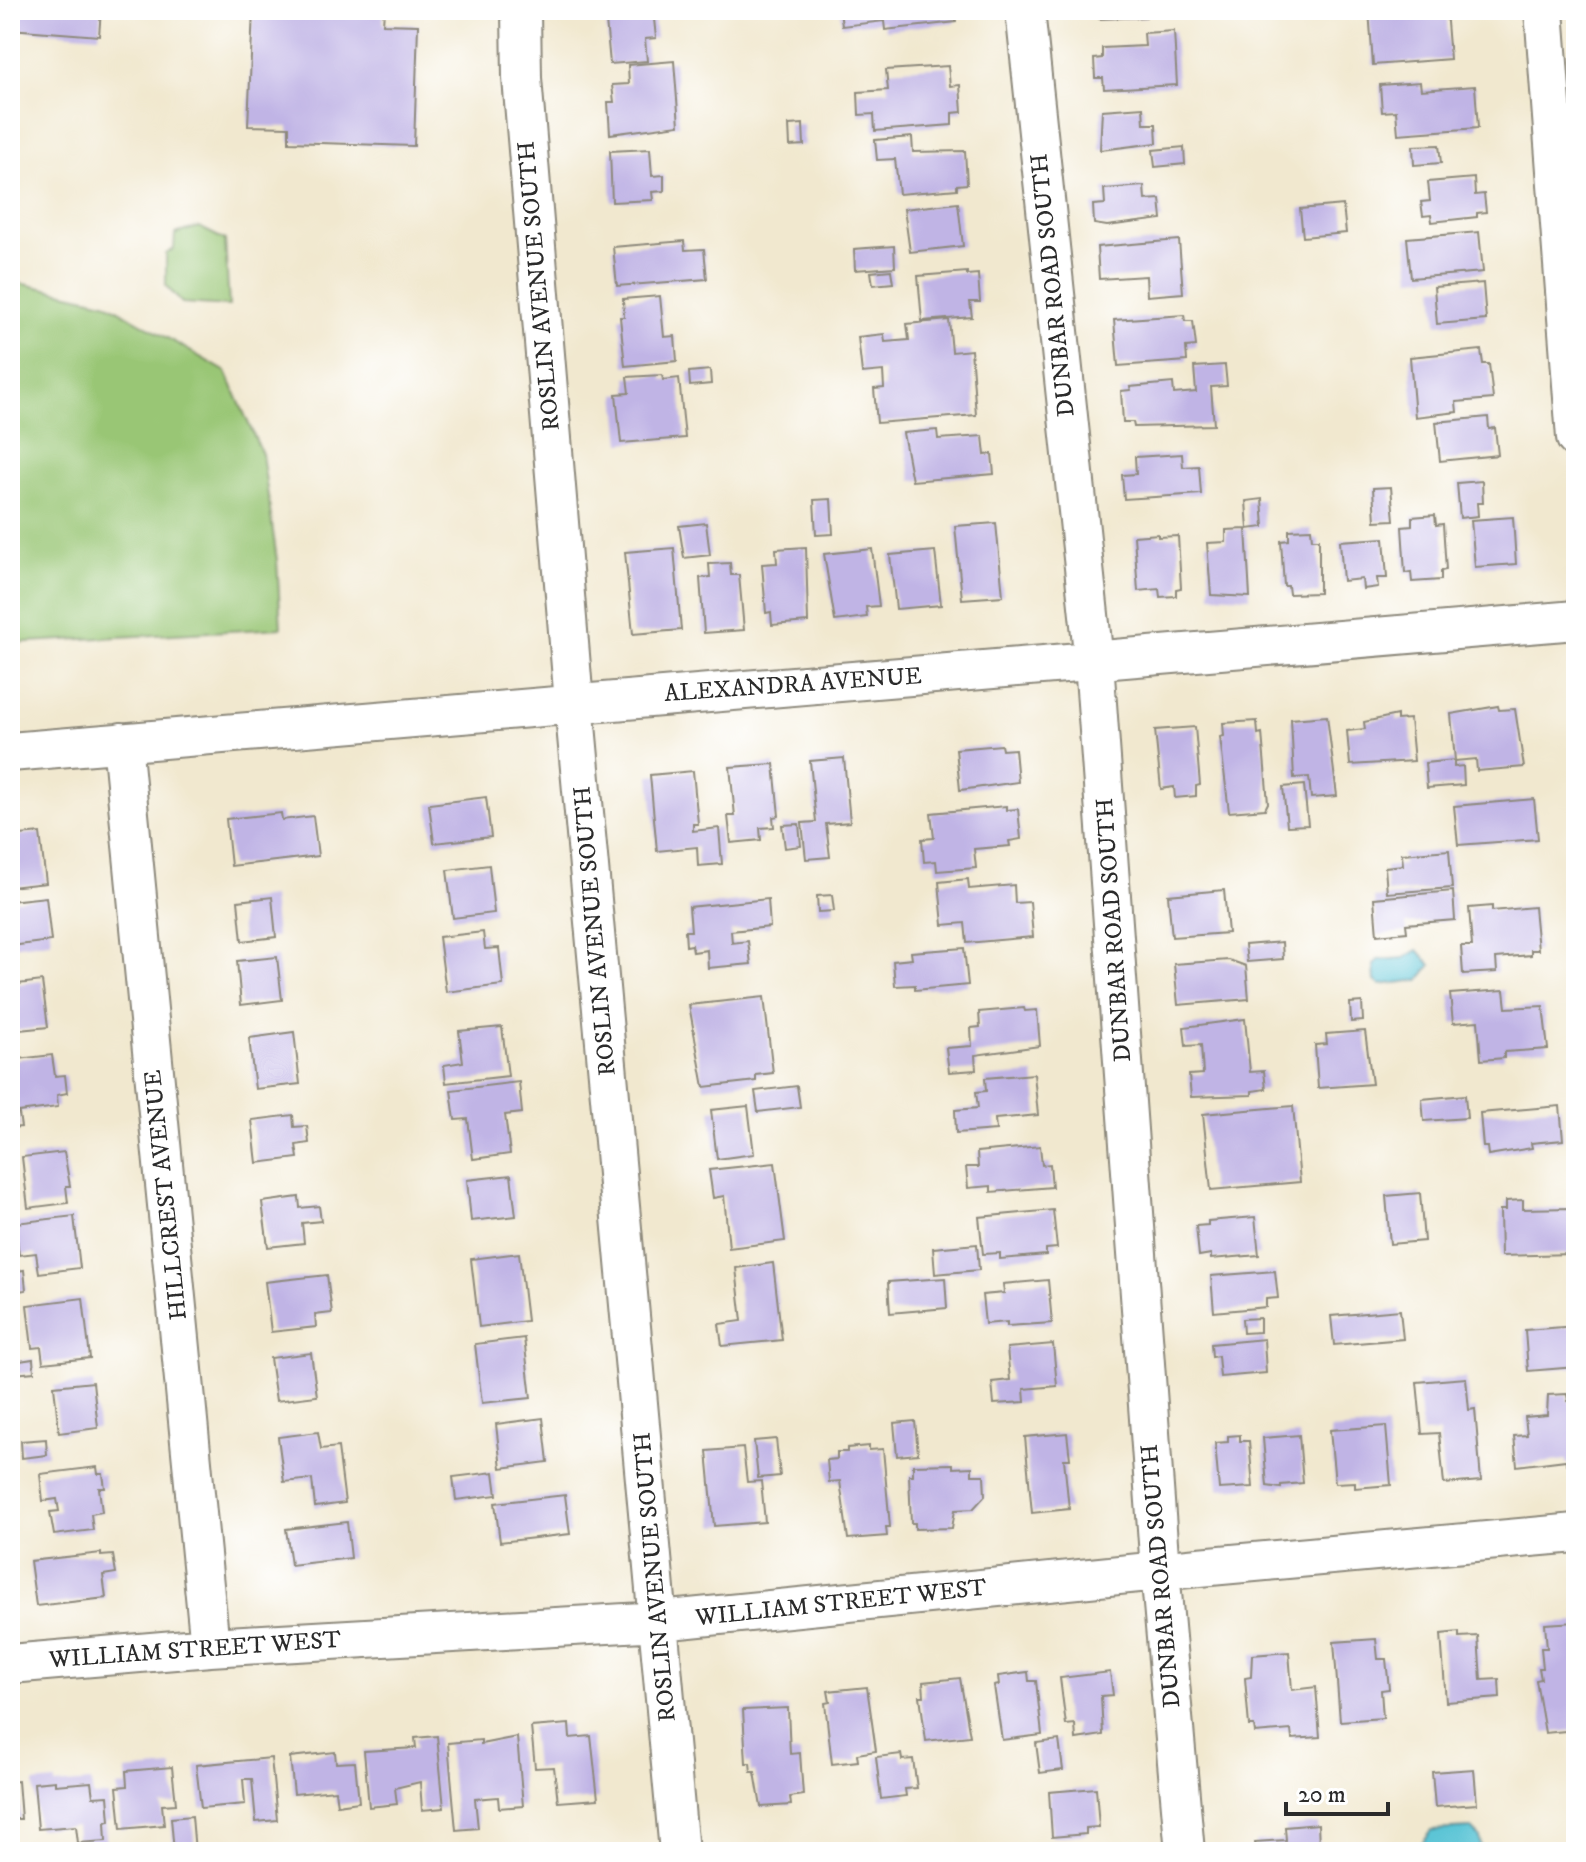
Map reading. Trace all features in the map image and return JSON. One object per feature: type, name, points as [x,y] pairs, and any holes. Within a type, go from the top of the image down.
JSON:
[{"type":"street","name":"ROSLIN AVENUE SOUTH","points":[[521,10],[522,78],[574,703],[679,1852]]},
{"type":"street","name":"DUNBAR ROAD SOUTH","points":[[1025,10],[1094,662],[1160,1570],[1185,1852]]},
{"type":"street","points":[[1544,10],[1576,438]]},
{"type":"street","name":"ALEXANDRA AVENUE","points":[[10,752],[1576,620]]},
{"type":"street","name":"HILLCREST AVENUE","points":[[122,742],[210,1647]]},
{"type":"street","name":"WILLIAM STREET WEST","points":[[10,1664],[210,1647],[660,1621],[1160,1570],[1576,1533]]},
{"type":"green space","points":[[199,227],[225,240],[229,306],[182,303],[166,286],[166,254],[174,249],[175,234]]},
{"type":"green space","points":[[10,281],[105,302],[226,372],[262,454],[277,560],[281,628],[10,643]]},
{"type":"water","points":[[1418,950],[1431,965],[1419,980],[1380,985],[1375,981],[1374,965],[1378,960],[1404,958]]},
{"type":"water","points":[[1471,1828],[1480,1837],[1481,1852],[1422,1852],[1421,1844],[1432,1830]]},
{"type":"building","points":[[10,10],[101,10],[99,36],[10,29]]},
{"type":"building","points":[[253,10],[384,10],[383,24],[418,25],[414,146],[289,142],[289,127],[248,126]]},
{"type":"building","points":[[605,10],[653,10],[656,38],[645,39],[647,61],[610,64]]},
{"type":"building","points":[[840,10],[955,10],[956,22],[885,30],[884,21],[842,26]]},
{"type":"building","points":[[1099,10],[1146,10],[1146,17],[1099,19]]},
{"type":"building","points":[[1369,10],[1446,10],[1450,59],[1373,65]]},
{"type":"building","points":[[1174,31],[1177,85],[1104,89],[1103,78],[1095,78],[1094,59],[1102,58],[1102,48],[1145,46],[1144,33]]},
{"type":"building","points":[[674,61],[679,125],[610,134],[608,102],[614,102],[612,85],[629,84],[628,65]]},
{"type":"building","points":[[948,66],[950,86],[960,85],[962,112],[952,113],[952,125],[875,131],[874,114],[859,115],[858,92],[888,90],[886,70]]},
{"type":"building","points":[[1420,82],[1421,90],[1475,86],[1478,128],[1398,134],[1396,111],[1382,112],[1380,85]]},
{"type":"building","points":[[1143,107],[1144,124],[1156,124],[1157,143],[1100,150],[1102,110]]},
{"type":"building","points":[[803,124],[804,145],[790,146],[789,125]]},
{"type":"building","points":[[912,137],[913,152],[965,151],[967,184],[957,185],[957,189],[899,194],[895,159],[877,160],[875,140]]},
{"type":"building","points":[[1439,145],[1441,163],[1414,165],[1413,146]]},
{"type":"building","points":[[1184,147],[1185,164],[1155,167],[1153,150]]},
{"type":"building","points":[[650,149],[652,176],[664,175],[664,191],[652,192],[653,200],[612,202],[610,151]]},
{"type":"building","points":[[1474,178],[1475,195],[1484,194],[1486,212],[1477,213],[1477,217],[1432,222],[1431,215],[1423,216],[1421,202],[1430,201],[1428,182]]},
{"type":"building","points":[[1144,186],[1145,200],[1160,199],[1162,219],[1107,226],[1094,224],[1093,205],[1105,204],[1104,189]]},
{"type":"building","points":[[958,203],[963,246],[910,252],[904,209]]},
{"type":"building","points":[[1343,205],[1346,233],[1303,237],[1300,209]]},
{"type":"building","points":[[1479,232],[1483,272],[1411,278],[1407,238]]},
{"type":"building","points":[[1179,240],[1183,293],[1147,296],[1146,276],[1099,279],[1097,247]]},
{"type":"building","points":[[684,241],[685,250],[704,249],[707,279],[617,286],[613,247]]},
{"type":"building","points":[[894,246],[895,267],[855,270],[854,249]]},
{"type":"building","points":[[891,270],[893,283],[873,285],[871,272]]},
{"type":"building","points":[[967,272],[967,275],[978,274],[980,302],[970,302],[972,317],[922,321],[918,276]]},
{"type":"building","points":[[1483,283],[1486,320],[1437,324],[1434,287]]},
{"type":"building","points":[[660,296],[664,337],[675,336],[677,361],[625,366],[620,317],[624,317],[623,299]]},
{"type":"building","points":[[1184,315],[1185,321],[1193,321],[1196,346],[1186,347],[1187,361],[1118,366],[1114,320]]},
{"type":"building","points":[[949,320],[952,352],[971,350],[976,415],[877,423],[874,389],[884,388],[883,371],[862,373],[858,337],[884,334],[885,342],[909,340],[907,324]]},
{"type":"building","points":[[1481,350],[1483,364],[1489,364],[1493,399],[1456,402],[1457,412],[1415,417],[1410,357]]},
{"type":"building","points":[[1225,365],[1227,386],[1211,387],[1214,425],[1134,427],[1133,422],[1123,422],[1121,391],[1131,390],[1130,387],[1173,383],[1174,394],[1196,392],[1194,367]]},
{"type":"building","points":[[710,370],[711,384],[690,386],[689,372]]},
{"type":"building","points":[[662,375],[663,380],[679,378],[685,438],[621,443],[616,394],[629,393],[627,377]]},
{"type":"building","points":[[1488,417],[1489,429],[1495,428],[1498,455],[1440,461],[1436,422]]},
{"type":"building","points":[[937,430],[938,439],[983,436],[985,455],[992,454],[994,474],[912,481],[903,433]]},
{"type":"building","points":[[1182,454],[1183,467],[1199,466],[1201,494],[1124,499],[1122,475],[1136,474],[1135,457]]},
{"type":"building","points":[[1482,481],[1483,503],[1477,503],[1478,516],[1460,518],[1457,483]]},
{"type":"building","points":[[1391,487],[1394,520],[1375,521],[1373,488]]},
{"type":"building","points":[[831,499],[833,534],[816,535],[814,500]]},
{"type":"building","points":[[1262,499],[1264,527],[1248,529],[1246,501]]},
{"type":"building","points":[[1435,515],[1436,525],[1443,524],[1446,570],[1441,571],[1441,580],[1412,582],[1411,572],[1405,573],[1402,527],[1412,526],[1412,517]]},
{"type":"building","points":[[1513,517],[1516,564],[1475,567],[1471,520]]},
{"type":"building","points":[[706,523],[710,555],[684,558],[679,526]]},
{"type":"building","points":[[996,523],[1003,596],[962,599],[955,526]]},
{"type":"building","points":[[1246,529],[1250,597],[1211,595],[1207,543],[1226,542],[1226,530]]},
{"type":"building","points":[[1311,529],[1312,539],[1319,539],[1319,593],[1289,594],[1288,586],[1284,586],[1281,541],[1289,540],[1289,530]]},
{"type":"building","points":[[1158,534],[1158,537],[1178,536],[1181,588],[1176,589],[1176,596],[1160,597],[1159,589],[1138,591],[1134,536]]},
{"type":"building","points":[[1384,538],[1387,578],[1377,578],[1378,587],[1363,589],[1362,579],[1343,581],[1340,541]]},
{"type":"building","points":[[806,547],[808,622],[772,625],[771,612],[766,613],[762,564],[777,563],[776,549]]},
{"type":"building","points":[[674,548],[681,630],[633,634],[625,552]]},
{"type":"building","points":[[872,549],[879,606],[866,607],[867,617],[835,621],[824,554]]},
{"type":"building","points":[[935,551],[941,605],[896,609],[890,555]]},
{"type":"building","points":[[730,563],[731,575],[739,575],[744,630],[704,633],[700,578],[710,577],[709,564]]},
{"type":"building","points":[[1498,706],[1499,710],[1515,709],[1524,767],[1477,771],[1476,759],[1455,761],[1451,714]]},
{"type":"building","points":[[1397,715],[1397,720],[1410,719],[1414,761],[1350,765],[1347,731],[1365,729],[1364,722]]},
{"type":"building","points":[[1327,716],[1337,796],[1311,798],[1309,777],[1294,778],[1291,719]]},
{"type":"building","points":[[1257,721],[1258,734],[1262,733],[1268,803],[1265,809],[1229,812],[1220,737],[1224,736],[1223,723]]},
{"type":"building","points":[[1195,727],[1200,785],[1196,786],[1196,796],[1175,798],[1174,787],[1161,789],[1155,730]]},
{"type":"building","points":[[1001,745],[1002,750],[1015,749],[1018,782],[960,790],[956,749]]},
{"type":"building","points":[[844,758],[850,822],[826,824],[830,857],[806,859],[802,823],[816,822],[810,761]]},
{"type":"building","points":[[1454,760],[1454,767],[1463,766],[1464,785],[1427,788],[1425,763]]},
{"type":"building","points":[[774,764],[779,816],[773,817],[774,827],[760,828],[761,840],[731,843],[728,816],[735,816],[730,767]]},
{"type":"building","points":[[693,771],[698,824],[693,824],[693,831],[719,828],[722,864],[698,866],[697,847],[657,851],[650,775]]},
{"type":"building","points":[[1304,785],[1308,825],[1287,826],[1283,787]]},
{"type":"building","points":[[486,797],[491,837],[434,843],[429,804]]},
{"type":"building","points":[[1534,799],[1538,839],[1458,845],[1454,806]]},
{"type":"building","points":[[1006,806],[1006,810],[1018,809],[1021,839],[1009,841],[1010,846],[974,849],[976,868],[937,871],[936,861],[924,862],[922,839],[934,838],[931,813]]},
{"type":"building","points":[[281,813],[282,820],[313,816],[318,856],[231,866],[226,819]]},
{"type":"building","points":[[799,824],[801,846],[785,848],[782,825]]},
{"type":"building","points":[[40,833],[46,883],[10,887],[10,836]]},
{"type":"building","points":[[1449,850],[1452,888],[1387,893],[1385,867],[1403,865],[1402,854]]},
{"type":"building","points":[[489,865],[494,913],[453,918],[447,870]]},
{"type":"building","points":[[968,879],[969,889],[1014,885],[1015,903],[1030,902],[1033,937],[967,943],[965,923],[943,925],[939,882]]},
{"type":"building","points":[[1224,890],[1228,933],[1172,937],[1168,895]]},
{"type":"building","points":[[1453,891],[1455,920],[1406,924],[1407,932],[1377,935],[1374,898]]},
{"type":"building","points":[[832,895],[834,911],[818,912],[817,896]]},
{"type":"building","points":[[46,897],[51,941],[10,946],[10,901]]},
{"type":"building","points":[[272,897],[276,937],[242,941],[238,901]]},
{"type":"building","points":[[768,899],[770,927],[731,931],[732,943],[748,941],[751,964],[708,968],[707,950],[693,952],[692,945],[686,946],[685,931],[691,931],[689,907]]},
{"type":"building","points":[[1492,906],[1492,911],[1534,907],[1538,950],[1531,950],[1531,955],[1496,958],[1497,972],[1463,974],[1461,946],[1472,946],[1469,908]]},
{"type":"building","points":[[483,932],[485,949],[499,948],[503,985],[446,992],[439,937]]},
{"type":"building","points":[[1282,942],[1283,959],[1247,962],[1245,945]]},
{"type":"building","points":[[964,948],[968,985],[915,990],[915,985],[895,986],[893,961],[912,959],[911,952]]},
{"type":"building","points":[[277,957],[282,1000],[241,1005],[237,961]]},
{"type":"building","points":[[1229,960],[1246,966],[1249,999],[1178,1005],[1174,964]]},
{"type":"building","points":[[42,981],[48,1027],[10,1031],[10,985]]},
{"type":"building","points":[[1504,990],[1506,1008],[1543,1006],[1548,1049],[1504,1052],[1504,1058],[1481,1060],[1478,1021],[1453,1023],[1450,994]]},
{"type":"building","points":[[764,997],[773,1073],[756,1075],[756,1081],[704,1087],[689,1005]]},
{"type":"building","points":[[1362,1002],[1363,1021],[1351,1022],[1350,1003]]},
{"type":"building","points":[[1024,1008],[1025,1011],[1037,1010],[1040,1046],[975,1055],[976,1070],[949,1072],[946,1048],[972,1046],[971,1028],[980,1027],[979,1012]]},
{"type":"building","points":[[1245,1019],[1250,1072],[1264,1071],[1266,1089],[1252,1091],[1252,1095],[1191,1097],[1189,1075],[1203,1074],[1201,1045],[1186,1046],[1184,1027]]},
{"type":"building","points":[[502,1027],[508,1076],[446,1083],[444,1065],[463,1062],[459,1031]]},
{"type":"building","points":[[1365,1031],[1372,1084],[1318,1088],[1315,1045],[1327,1044],[1326,1034]]},
{"type":"building","points":[[294,1032],[300,1084],[255,1089],[249,1038]]},
{"type":"building","points":[[52,1055],[55,1076],[65,1075],[67,1093],[57,1095],[58,1107],[10,1113],[10,1060]]},
{"type":"building","points":[[1034,1074],[1038,1115],[995,1119],[996,1130],[956,1133],[955,1110],[978,1108],[976,1092],[986,1091],[985,1078]]},
{"type":"building","points":[[519,1082],[522,1113],[505,1115],[510,1154],[473,1159],[468,1119],[455,1120],[451,1090]]},
{"type":"building","points":[[797,1086],[800,1107],[758,1112],[755,1091]]},
{"type":"building","points":[[1465,1095],[1467,1118],[1424,1121],[1422,1099]]},
{"type":"building","points":[[748,1106],[754,1154],[717,1159],[711,1110]]},
{"type":"building","points":[[1293,1106],[1300,1182],[1211,1190],[1203,1114]]},
{"type":"building","points":[[1560,1106],[1563,1140],[1531,1143],[1532,1148],[1488,1155],[1487,1147],[1483,1147],[1480,1113]]},
{"type":"building","points":[[19,1114],[21,1127],[10,1128],[10,1115]]},
{"type":"building","points":[[293,1115],[294,1127],[307,1126],[309,1143],[296,1145],[298,1158],[257,1163],[252,1120]]},
{"type":"building","points":[[1040,1146],[1042,1165],[1050,1164],[1052,1187],[991,1192],[991,1186],[968,1188],[966,1167],[978,1167],[977,1152]]},
{"type":"building","points":[[64,1152],[70,1186],[66,1186],[68,1203],[28,1208],[22,1157]]},
{"type":"building","points":[[775,1163],[785,1241],[729,1248],[724,1196],[713,1198],[709,1170]]},
{"type":"building","points":[[511,1175],[516,1216],[471,1221],[467,1180]]},
{"type":"building","points":[[1420,1193],[1424,1241],[1390,1244],[1386,1196]]},
{"type":"building","points":[[299,1197],[300,1208],[319,1206],[321,1221],[302,1223],[304,1243],[268,1247],[262,1202]]},
{"type":"building","points":[[1523,1200],[1523,1209],[1572,1208],[1572,1254],[1501,1256],[1500,1210],[1506,1210],[1506,1201]]},
{"type":"building","points":[[1053,1210],[1057,1248],[1046,1249],[1046,1255],[1000,1259],[1000,1253],[983,1254],[979,1217]]},
{"type":"building","points":[[74,1216],[80,1268],[39,1273],[36,1253],[19,1255],[15,1223]]},
{"type":"building","points":[[1255,1217],[1259,1255],[1211,1259],[1211,1254],[1199,1256],[1196,1226],[1208,1225],[1208,1221]]},
{"type":"building","points":[[977,1244],[979,1270],[935,1274],[933,1248]]},
{"type":"building","points":[[519,1253],[527,1321],[479,1327],[471,1259]]},
{"type":"building","points":[[773,1263],[782,1340],[722,1346],[719,1324],[742,1321],[736,1268]]},
{"type":"building","points":[[24,1270],[26,1290],[10,1292],[10,1272]]},
{"type":"building","points":[[1275,1271],[1278,1298],[1266,1299],[1266,1307],[1214,1312],[1211,1276]]},
{"type":"building","points":[[327,1275],[332,1313],[315,1315],[316,1327],[271,1332],[265,1282]]},
{"type":"building","points":[[945,1278],[947,1308],[890,1313],[888,1282]]},
{"type":"building","points":[[1048,1280],[1052,1323],[985,1324],[982,1295],[1004,1293],[1003,1284]]},
{"type":"building","points":[[83,1298],[90,1358],[43,1363],[41,1347],[32,1348],[27,1305]]},
{"type":"building","points":[[1400,1310],[1403,1339],[1334,1345],[1331,1316]]},
{"type":"building","points":[[1260,1318],[1260,1332],[1243,1333],[1242,1319]]},
{"type":"building","points":[[1576,1326],[1576,1367],[1528,1371],[1525,1330]]},
{"type":"building","points":[[524,1338],[531,1398],[482,1403],[475,1344]]},
{"type":"building","points":[[1264,1339],[1266,1373],[1220,1377],[1218,1356],[1212,1357],[1211,1344]]},
{"type":"building","points":[[1053,1344],[1057,1386],[1024,1389],[1025,1402],[994,1404],[992,1382],[1010,1380],[1007,1348]]},
{"type":"building","points":[[311,1353],[317,1396],[276,1401],[270,1358]]},
{"type":"building","points":[[33,1359],[34,1372],[14,1374],[13,1362]]},
{"type":"building","points":[[1466,1378],[1469,1410],[1475,1409],[1481,1481],[1444,1484],[1439,1433],[1422,1434],[1417,1382]]},
{"type":"building","points":[[93,1382],[98,1428],[59,1433],[54,1386]]},
{"type":"building","points":[[1567,1394],[1568,1401],[1575,1400],[1576,1463],[1566,1464],[1566,1460],[1517,1466],[1514,1436],[1527,1435],[1525,1417],[1547,1415],[1548,1395]]},
{"type":"building","points":[[543,1418],[548,1462],[501,1468],[496,1424]]},
{"type":"building","points":[[915,1421],[918,1454],[897,1456],[894,1423]]},
{"type":"building","points":[[1386,1426],[1391,1485],[1355,1488],[1355,1482],[1335,1483],[1330,1430]]},
{"type":"building","points":[[318,1432],[321,1449],[338,1447],[345,1503],[315,1507],[312,1479],[284,1482],[278,1437]]},
{"type":"building","points":[[1067,1433],[1070,1459],[1064,1459],[1069,1509],[1032,1513],[1025,1437]]},
{"type":"building","points":[[1240,1435],[1240,1441],[1249,1441],[1253,1487],[1219,1489],[1215,1443],[1228,1442],[1228,1436]]},
{"type":"building","points":[[1299,1435],[1303,1483],[1281,1485],[1281,1488],[1267,1486],[1263,1438]]},
{"type":"building","points":[[46,1439],[47,1455],[22,1458],[21,1441]]},
{"type":"building","points":[[776,1439],[780,1476],[758,1478],[754,1441]]},
{"type":"building","points":[[869,1446],[869,1450],[883,1449],[890,1527],[886,1527],[887,1536],[848,1539],[840,1481],[829,1482],[827,1460],[837,1459],[837,1452],[847,1452],[847,1448]]},
{"type":"building","points":[[743,1448],[747,1482],[761,1481],[765,1522],[714,1526],[707,1451]]},
{"type":"building","points":[[953,1464],[953,1468],[972,1467],[972,1475],[984,1475],[985,1496],[973,1509],[955,1510],[952,1528],[915,1529],[915,1523],[911,1523],[909,1475],[913,1475],[913,1465]]},
{"type":"building","points":[[97,1467],[98,1474],[103,1474],[105,1488],[99,1488],[102,1512],[91,1514],[93,1530],[54,1535],[50,1512],[59,1511],[57,1499],[43,1501],[40,1474]]},
{"type":"building","points":[[494,1472],[497,1495],[456,1500],[453,1477]]},
{"type":"building","points":[[565,1495],[570,1534],[500,1542],[495,1503]]},
{"type":"building","points":[[347,1522],[351,1558],[291,1565],[286,1529]]},
{"type":"building","points":[[101,1553],[101,1556],[113,1555],[116,1573],[103,1575],[106,1598],[36,1606],[30,1561]]},
{"type":"building","points":[[1576,1622],[1576,1730],[1545,1733],[1536,1680],[1541,1679],[1539,1668],[1543,1668],[1541,1648],[1547,1648],[1545,1624]]},
{"type":"building","points":[[1459,1632],[1459,1637],[1478,1636],[1481,1680],[1499,1679],[1500,1698],[1446,1702],[1441,1634]]},
{"type":"building","points":[[1376,1639],[1378,1659],[1386,1659],[1389,1689],[1381,1690],[1383,1718],[1340,1721],[1334,1642]]},
{"type":"building","points":[[1289,1652],[1292,1690],[1316,1687],[1320,1737],[1292,1739],[1291,1730],[1255,1733],[1254,1726],[1249,1726],[1245,1678],[1251,1677],[1252,1655]]},
{"type":"building","points":[[1028,1672],[1029,1681],[1036,1681],[1042,1735],[1002,1740],[994,1686],[999,1685],[998,1676]]},
{"type":"building","points":[[1110,1672],[1113,1695],[1101,1696],[1103,1735],[1076,1739],[1075,1724],[1066,1725],[1060,1678]]},
{"type":"building","points":[[960,1678],[970,1736],[926,1741],[920,1696],[924,1696],[923,1682]]},
{"type":"building","points":[[867,1687],[876,1751],[857,1754],[858,1761],[832,1764],[825,1703],[830,1702],[828,1691]]},
{"type":"building","points":[[788,1708],[790,1754],[800,1753],[803,1795],[790,1797],[791,1805],[761,1807],[755,1772],[751,1772],[750,1763],[746,1763],[743,1710]]},
{"type":"building","points":[[569,1724],[570,1738],[591,1736],[598,1799],[558,1802],[554,1767],[535,1768],[531,1727]]},
{"type":"building","points":[[437,1736],[444,1808],[422,1810],[420,1782],[395,1788],[397,1804],[369,1807],[364,1751],[416,1748],[415,1738]]},
{"type":"building","points":[[517,1737],[523,1806],[499,1808],[498,1797],[475,1799],[478,1828],[456,1830],[448,1743],[481,1740],[481,1744]]},
{"type":"building","points":[[1059,1740],[1063,1770],[1040,1773],[1036,1743]]},
{"type":"building","points":[[335,1752],[336,1763],[355,1762],[359,1802],[337,1805],[335,1790],[294,1794],[290,1757]]},
{"type":"building","points":[[901,1754],[902,1760],[913,1759],[917,1788],[905,1789],[906,1796],[881,1799],[876,1757]]},
{"type":"building","points":[[271,1758],[277,1820],[256,1822],[252,1779],[243,1779],[245,1804],[201,1808],[196,1765]]},
{"type":"building","points":[[172,1767],[176,1804],[162,1805],[164,1825],[121,1829],[117,1787],[127,1786],[126,1771]]},
{"type":"building","points":[[1474,1769],[1477,1804],[1435,1807],[1432,1772]]},
{"type":"building","points":[[18,1781],[21,1819],[10,1819],[10,1782]]},
{"type":"building","points":[[55,1781],[55,1785],[91,1782],[93,1797],[108,1796],[110,1821],[105,1822],[106,1841],[78,1843],[76,1826],[38,1829],[34,1783]]},
{"type":"building","points":[[1096,1788],[1099,1827],[1086,1828],[1086,1834],[1052,1837],[1049,1792]]},
{"type":"building","points":[[192,1816],[195,1852],[174,1852],[171,1818]]},
{"type":"building","points":[[1318,1824],[1319,1846],[1306,1847],[1306,1852],[1256,1852],[1255,1842],[1286,1840],[1285,1827]]}]
